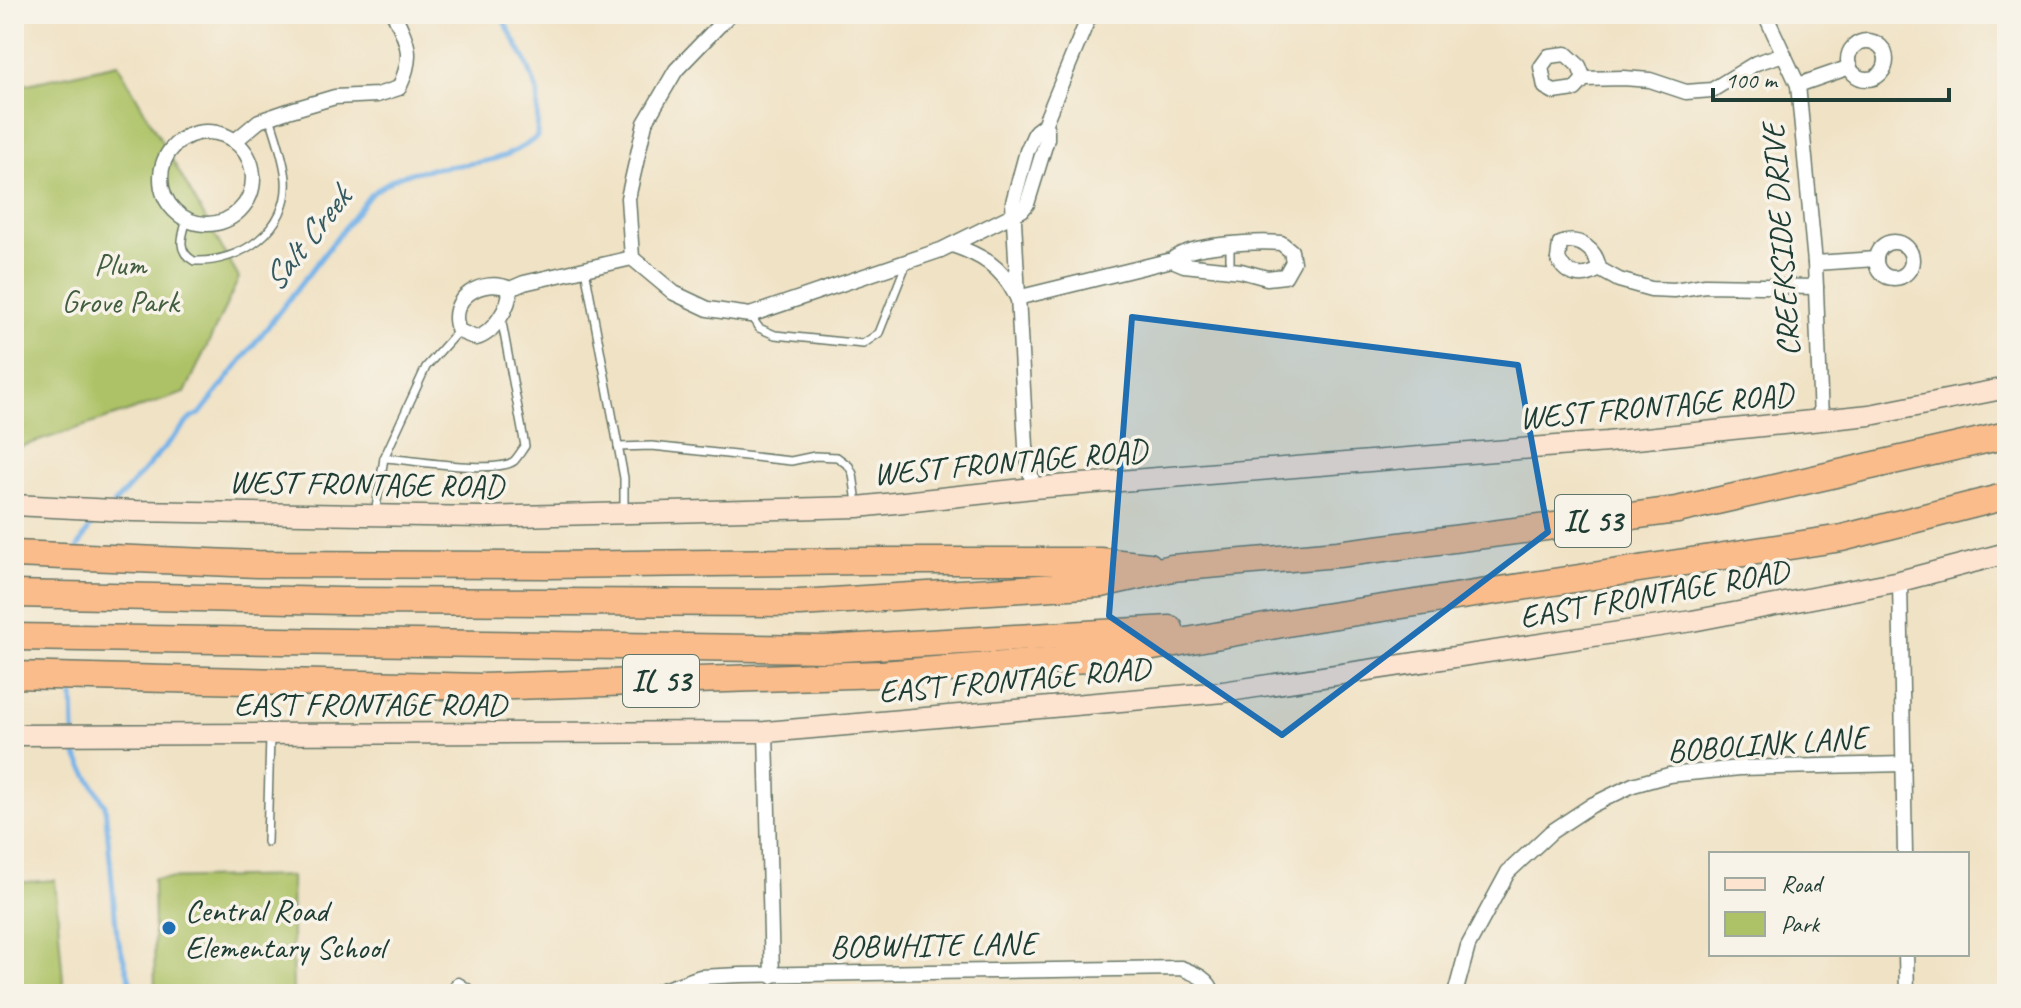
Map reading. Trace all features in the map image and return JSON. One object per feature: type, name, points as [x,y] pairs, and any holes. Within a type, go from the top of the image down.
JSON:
[{"type":"highway","name":"IL 53","points":[[14,594],[341,601],[800,603],[1101,584],[1172,568],[1338,554],[1677,510],[2007,435]]},
{"type":"highway","name":"IL 53","points":[[14,675],[482,687],[881,674],[1086,659],[1304,620],[1842,538],[2007,496]]},
{"type":"highway","name":"IL 53","points":[[14,554],[242,563],[395,565],[1100,561],[1172,568]]},
{"type":"highway","name":"IL 53","points":[[14,637],[825,649],[1304,620]]},
{"type":"street","points":[[235,141],[259,121],[270,117],[335,97],[377,95],[399,88],[409,65],[405,38],[394,14]]},
{"type":"street","points":[[730,14],[676,70],[645,123],[628,198],[632,258],[674,293],[708,309],[750,315],[952,245],[1015,214],[1027,204],[1047,139],[1044,125]]},
{"type":"street","points":[[1033,488],[1026,446],[1014,198],[1024,159],[1036,131],[1044,125],[1090,14]]},
{"type":"street","name":"CREEKSIDE DRIVE","points":[[1765,14],[1798,85],[1815,263],[1821,420]]},
{"type":"street","points":[[1584,79],[1650,80],[1686,92],[1712,90],[1756,63],[1784,54]]},
{"type":"street","points":[[1798,85],[1850,67]]},
{"type":"street","points":[[206,131],[221,134],[235,141],[252,165],[250,195],[231,218],[202,224],[187,220],[175,211],[166,198],[161,184],[162,168],[178,142],[206,131]]},
{"type":"street","points":[[1017,298],[1172,260],[1178,254],[1194,249],[1281,243],[1291,251],[1293,262],[1285,276],[1273,279],[1184,265],[1172,260]]},
{"type":"street","points":[[952,245],[982,256],[997,267],[1017,298]]},
{"type":"street","points":[[510,289],[510,300],[490,331],[480,337],[466,336],[459,330],[455,311],[468,293],[495,284],[510,289],[632,258]]},
{"type":"street","points":[[1815,263],[1876,259]]},
{"type":"street","points":[[1599,269],[1619,280],[1651,289],[1674,290],[1705,285],[1816,287]]},
{"type":"street","name":"WEST FRONTAGE ROAD","points":[[14,505],[375,516],[858,507],[1033,488],[1607,442],[1870,415],[2007,388]]},
{"type":"street","name":"EAST FRONTAGE ROAD","points":[[14,735],[766,732],[1223,692],[1692,621],[1900,581],[2007,553]]},
{"type":"street","points":[[1900,581],[1905,852]]},
{"type":"street","points":[[766,732],[772,976]]},
{"type":"street","name":"BOBOLINK LANE","points":[[1455,994],[1468,946],[1508,872],[1551,832],[1592,805],[1633,785],[1669,775],[1740,768],[1904,764]]},
{"type":"street","points":[[1906,956],[1907,994]]},
{"type":"street","name":"BOBWHITE LANE","points":[[651,994],[700,977],[1181,968],[1197,974],[1213,991]]},
{"type":"lane","points":[[187,220],[181,243],[184,253],[194,261],[241,252],[255,244],[272,226],[281,213],[286,196],[286,179],[270,117]]},
{"type":"lane","points":[[1024,159],[1039,165]]},
{"type":"lane","points":[[1230,246],[1230,270]]},
{"type":"lane","points":[[750,315],[759,328],[775,335],[863,344],[879,333],[907,261]]},
{"type":"lane","points":[[585,269],[626,497],[623,513]]},
{"type":"lane","points":[[384,458],[436,465],[498,466],[513,462],[525,446],[500,315]]},
{"type":"lane","points":[[375,516],[384,458],[426,367],[459,330]]},
{"type":"lane","points":[[618,447],[652,446],[791,461],[815,456],[837,457],[849,466],[853,474],[858,507]]},
{"type":"lane","points":[[267,842],[270,735]]},
{"type":"highlighted area","points":[[1132,317],[1518,365],[1548,532],[1282,735],[1109,616]]},
{"type":"green space","name":"Plum Grove Park","points":[[118,64],[239,278],[185,393],[14,449],[14,87]]},
{"type":"green space","points":[[291,876],[293,994],[155,994],[153,879]]},
{"type":"green space","points":[[55,880],[64,994],[14,994],[14,883]]},
{"type":"waterway","name":"Salt Creek","points":[[114,504],[192,417],[200,414],[370,195],[399,176],[504,156],[537,137],[538,93],[526,61],[500,14]]},
{"type":"waterway","name":"Salt Creek","points":[[78,547],[101,516]]},
{"type":"waterway","name":"Salt Creek","points":[[73,696],[74,731]]},
{"type":"waterway","name":"Salt Creek","points":[[75,741],[76,755],[105,805],[117,936],[134,994]]},
{"type":"place","name":"Central Road Elementary School","points":[[169,928]]}]
